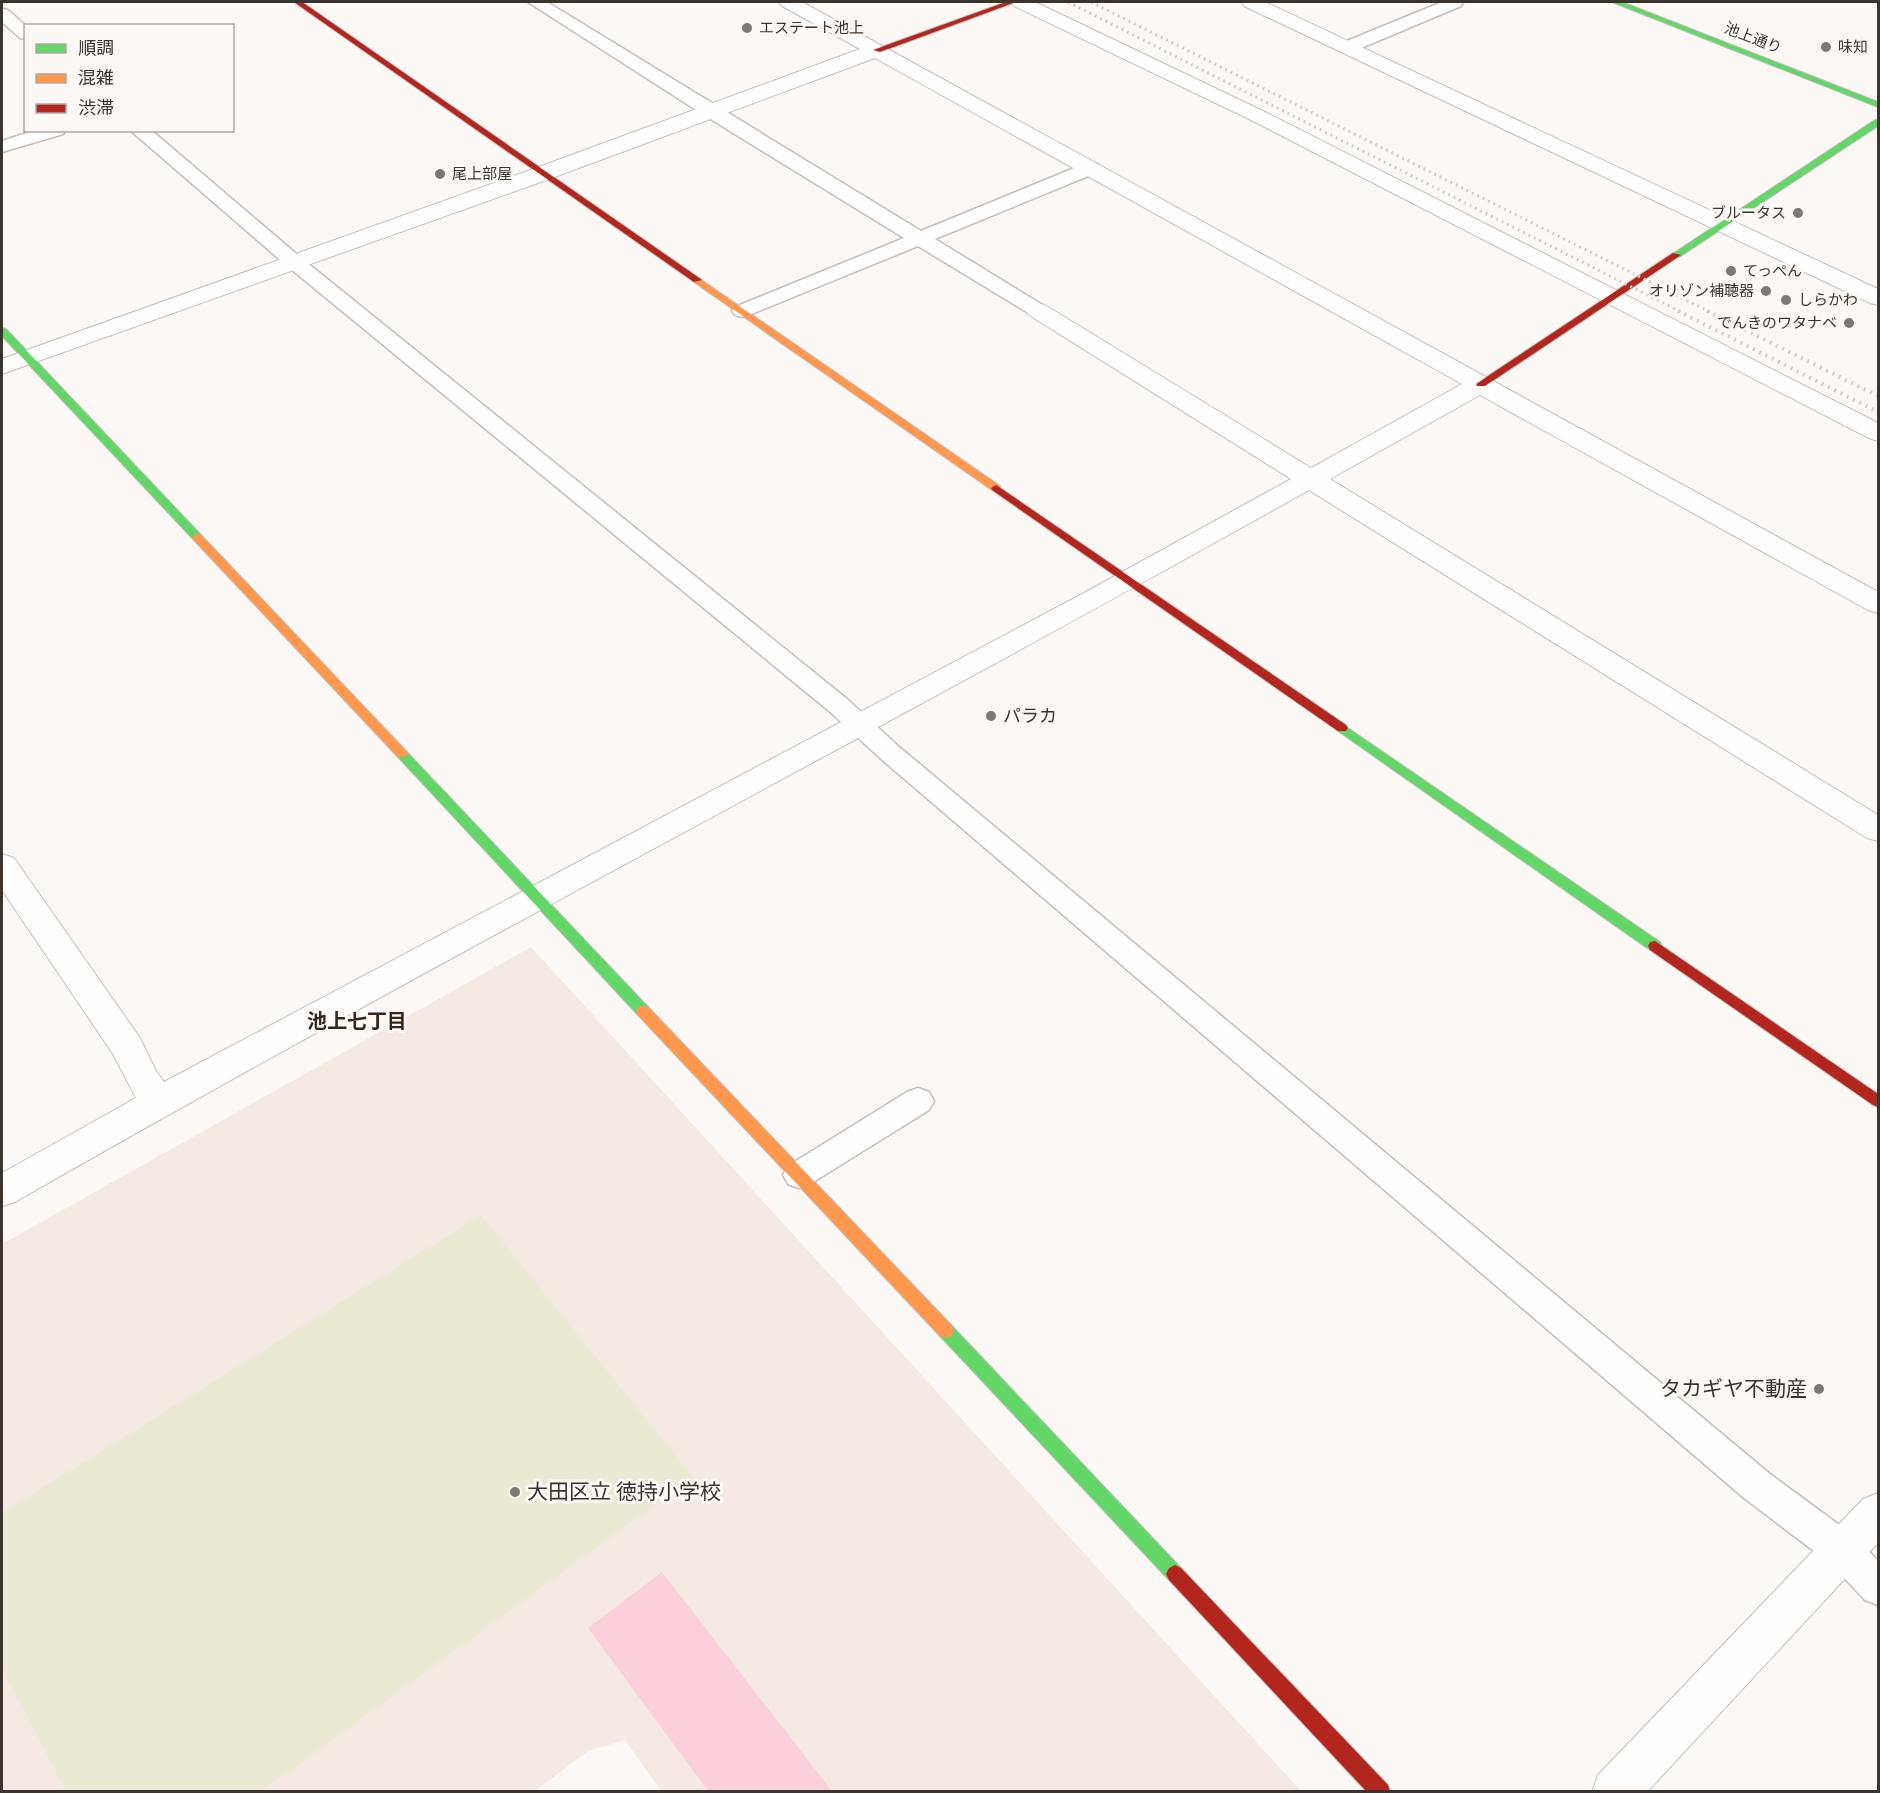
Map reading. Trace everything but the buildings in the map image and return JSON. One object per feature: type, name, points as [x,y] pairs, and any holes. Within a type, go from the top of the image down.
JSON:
[{"type":"street","points":[[298,2],[1878,1101]]},
{"type":"street","points":[[789,2],[1878,604]]},
{"type":"street","points":[[2,367],[1012,2]]},
{"type":"street","points":[[1021,2],[1258,116],[1878,433]]},
{"type":"street","points":[[1251,2],[1878,298]]},
{"type":"street","name":"池上通り","points":[[1616,2],[1878,105]]},
{"type":"street","points":[[2,1191],[159,1102],[1129,580],[1481,384],[1878,122]]},
{"type":"street","points":[[1037,310],[1878,830]]},
{"type":"street","points":[[2,331],[1381,1791]]},
{"type":"street","points":[[2,866],[128,1048],[142,1079],[159,1102]]},
{"type":"street","points":[[1615,1791],[1878,1513]]},
{"type":"lane","points":[[536,2],[1037,310]]},
{"type":"lane","points":[[1347,47],[1455,2]]},
{"type":"lane","points":[[2,14],[24,32]]},
{"type":"lane","points":[[2,147],[51,132]]},
{"type":"lane","points":[[141,132],[293,261],[838,705],[1748,1478],[1844,1551],[1878,1587]]},
{"type":"lane","points":[[742,311],[1091,168]]},
{"type":"lane","points":[[799,1175],[918,1101]]},
{"type":"shaded area","name":"大田区立 徳持小学校","points":[[531,947],[1301,1791],[661,1791],[625,1740],[588,1751],[535,1791],[2,1791],[2,1244]]},
{"type":"shaded area","points":[[662,1572],[832,1791],[708,1791],[588,1628]]},
{"type":"green space","points":[[481,1215],[693,1477],[262,1791],[66,1791],[2,1668],[2,1513]]},
{"type":"railway","points":[[1068,2],[1681,312]]},
{"type":"railway","points":[[1091,2],[1710,312]]},
{"type":"railway","points":[[1678,311],[1878,412]]},
{"type":"railway","points":[[1707,311],[1878,396]]},
{"type":"traffic: fast","points":[[1616,2],[1878,105]]},
{"type":"traffic: fast","points":[[1676,255],[1878,122]]},
{"type":"traffic: fast","points":[[2,331],[197,537]]},
{"type":"traffic: fast","points":[[1342,728],[1655,946]]},
{"type":"traffic: fast","points":[[402,754],[643,1011]]},
{"type":"traffic: fast","points":[[946,1331],[1175,1574]]},
{"type":"traffic: slow","points":[[697,280],[996,488]]},
{"type":"traffic: slow","points":[[197,537],[402,754]]},
{"type":"traffic: slow","points":[[643,1011],[946,1331]]},
{"type":"traffic: jam","points":[[298,2],[697,280]]},
{"type":"traffic: jam","points":[[877,50],[1012,2]]},
{"type":"traffic: jam","points":[[1481,384],[1676,255]]},
{"type":"traffic: jam","points":[[996,488],[1342,728]]},
{"type":"traffic: jam","points":[[1655,946],[1878,1101]]},
{"type":"traffic: jam","points":[[1175,1574],[1381,1792]]},
{"type":"place","name":"エステート池上","points":[[747,28]]},
{"type":"place","name":"味知","points":[[1826,47]]},
{"type":"place","name":"尾上部屋","points":[[440,174]]},
{"type":"place","name":"ブルータス","points":[[1798,213]]},
{"type":"place","name":"てっぺん","points":[[1731,271]]},
{"type":"place","name":"オリゾン補聴器","points":[[1766,291]]},
{"type":"place","name":"しらかわ","points":[[1786,300]]},
{"type":"place","name":"でんきのワタナベ","points":[[1849,323]]},
{"type":"place","name":"パラカ","points":[[991,716]]},
{"type":"place","name":"タカギヤ不動産","points":[[1819,1389]]},
{"type":"place","name":"大田区立 徳持小学校","points":[[515,1492]]},
{"type":"district","name":"池上七丁目","points":[[357,1021]]}]
